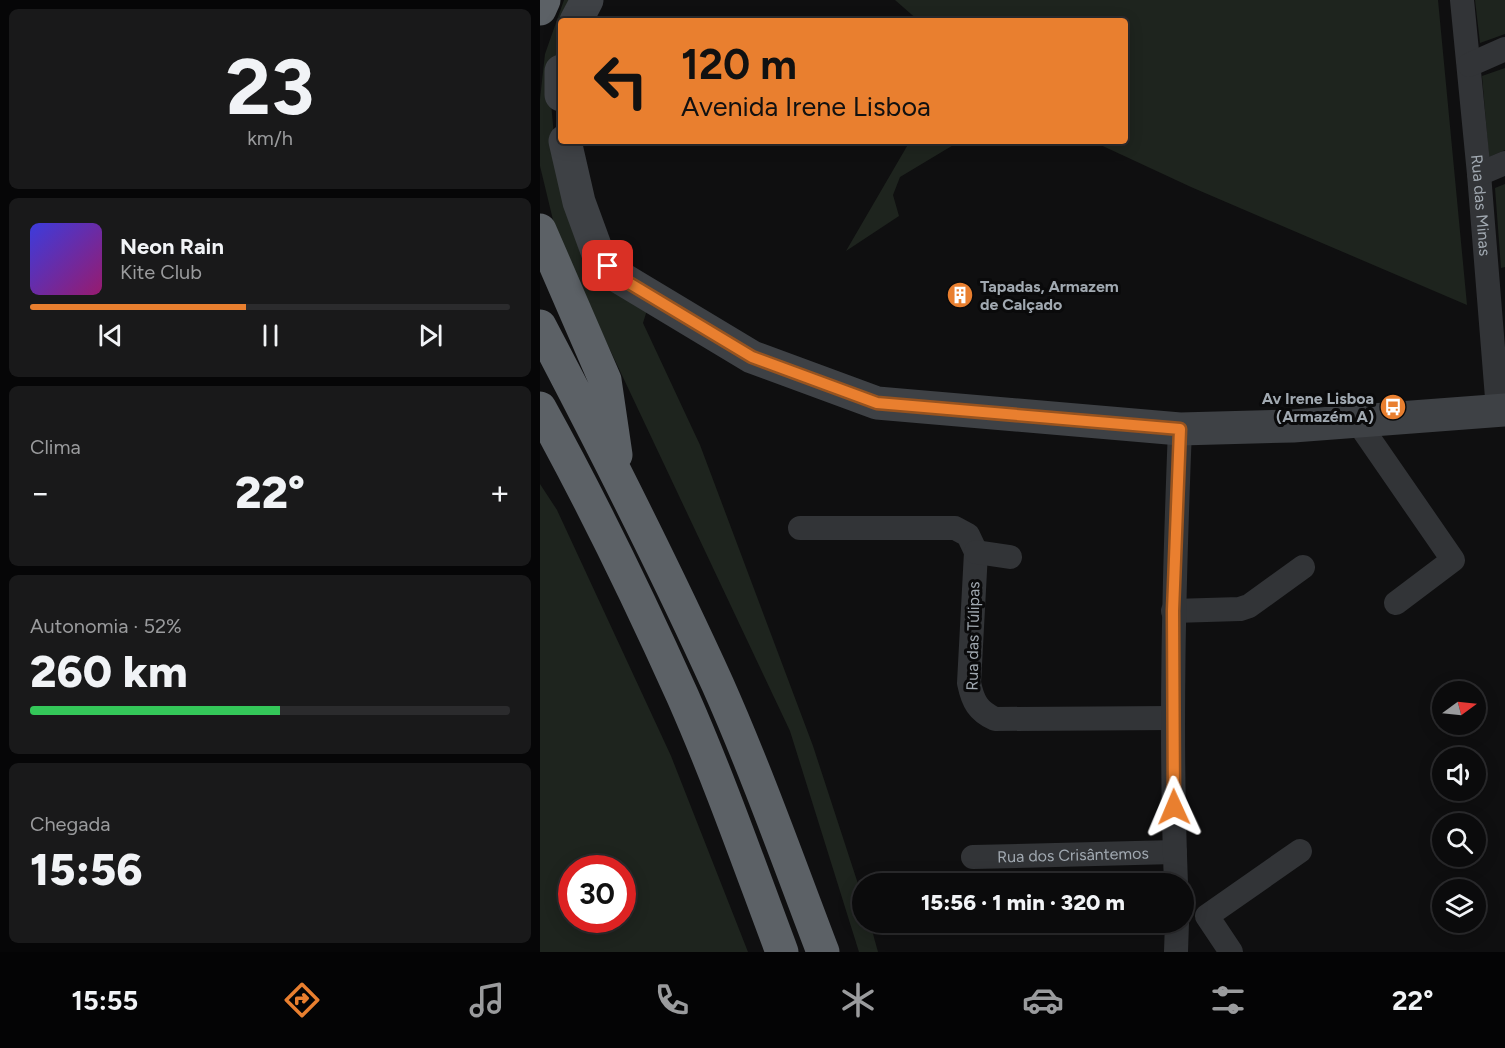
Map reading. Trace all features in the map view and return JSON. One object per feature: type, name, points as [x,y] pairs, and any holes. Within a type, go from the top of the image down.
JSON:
[{"type":"highway","points":[[540,9],[544,0]]},
{"type":"highway","points":[[540,230],[605,380],[619,480]]},
{"type":"highway","points":[[540,326],[619,480],[717,685],[755,772],[823,952]]},
{"type":"highway","points":[[540,408],[588,494],[683,698],[720,786],[782,952]]},
{"type":"highway","points":[[540,450],[588,494]]},
{"type":"street","points":[[578,18],[587,0]]},
{"type":"street","name":"Rua das Minas","points":[[1462,0],[1479,174],[1497,287],[1502,410]]},
{"type":"street","points":[[1469,65],[1505,49]]},
{"type":"street","points":[[566,144],[579,202],[598,254],[619,277],[752,357],[877,403],[1180,429],[1238,429],[1502,410]]},
{"type":"street","points":[[1479,174],[1505,164]]},
{"type":"street","points":[[1357,421],[1453,560],[1396,603]]},
{"type":"street","points":[[1176,873],[1172,718],[1173,611],[1180,429]]},
{"type":"street","points":[[800,528],[955,528],[968,535],[976,552],[1010,557]]},
{"type":"street","name":"Rua das Túlipas","points":[[976,552],[969,683],[972,700],[982,713],[995,719],[1172,718]]},
{"type":"street","points":[[1173,611],[1240,609],[1249,606],[1303,567]]},
{"type":"street","points":[[1194,919],[1207,916],[1300,851]]},
{"type":"street","name":"Rua dos Crisântemos","points":[[973,857],[1175,852]]},
{"type":"street","points":[[1207,916],[1231,952]]},
{"type":"street","points":[[1176,952],[1178,933]]},
{"type":"shaded area","points":[[564,0],[575,0],[563,18],[558,18],[558,46],[550,92],[557,168],[647,310],[643,323],[700,445],[813,746],[854,873],[852,873],[852,930],[790,731],[587,301],[553,220],[540,166],[540,99],[545,54]]},
{"type":"shaded area","points":[[895,0],[1438,0],[1467,305],[1191,187],[1098,144],[1128,144],[1128,18],[916,18]]},
{"type":"shaded area","points":[[1475,0],[1505,0],[1505,34],[1480,43]]},
{"type":"shaded area","points":[[1505,68],[1505,150],[1489,157],[1482,76]]},
{"type":"shaded area","points":[[908,144],[955,144],[900,177],[893,195],[899,216],[846,251]]},
{"type":"shaded area","points":[[1505,184],[1505,267],[1501,268],[1495,188]]},
{"type":"shaded area","points":[[540,484],[557,510],[671,756],[748,952],[540,952]]},
{"type":"shaded area","points":[[853,933],[873,933],[878,952],[859,952]]},
{"type":"place","name":"Tapadas, Armazem de Calçado","points":[[960,295]]},
{"type":"place","name":"Av Irene Lisboa (Armazém A)","points":[[1393,407]]},
{"type":"route","points":[[608,266],[619,277],[752,357],[877,403],[1180,429],[1173,611],[1174,807]]}]
